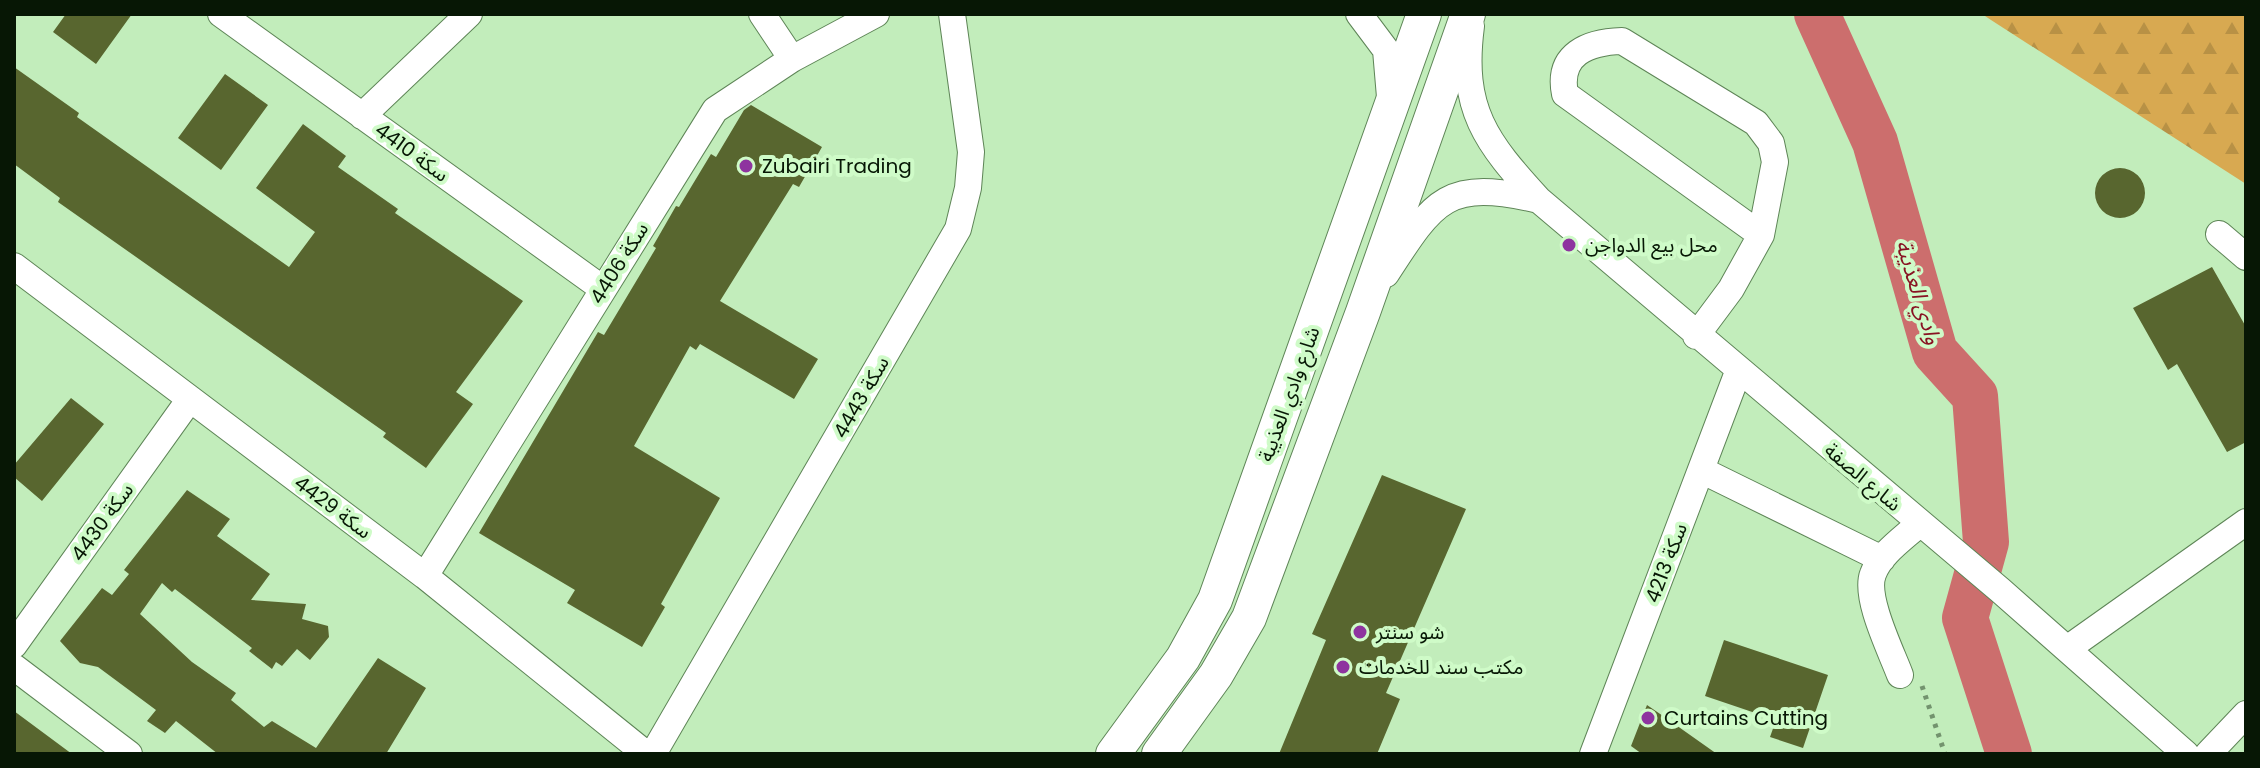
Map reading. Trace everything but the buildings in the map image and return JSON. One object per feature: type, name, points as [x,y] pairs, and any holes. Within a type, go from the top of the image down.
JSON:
[{"type":"main road","name":"شارع وادي العذيبة","points":[[1113,754],[1183,658],[1215,600],[1424,14]]},
{"type":"main road","name":"شارع وادي العذيبة","points":[[1159,754],[1216,675],[1249,618],[1470,14]]},
{"type":"street","name":"سكة 4410","points":[[221,14],[603,289]]},
{"type":"street","points":[[362,116],[469,14]]},
{"type":"street","points":[[762,14],[792,59]]},
{"type":"street","name":"سكة 4406","points":[[425,576],[715,110],[792,59],[876,14]]},
{"type":"street","name":"سكة 4443","points":[[653,754],[958,229],[968,188],[971,152],[952,14]]},
{"type":"street","points":[[1359,14],[1386,50],[1391,112]]},
{"type":"street","name":"شارع الصفة","points":[[1470,14],[1470,82],[1477,118],[1494,151],[1539,200],[1738,372],[2000,590],[2186,754]]},
{"type":"street","points":[[1696,336],[1731,289],[1761,235],[1775,162],[1771,143],[1756,123],[1622,41],[1597,41],[1576,53],[1562,79],[1565,94],[1761,235]]},
{"type":"street","points":[[1363,312],[1406,244],[1451,196],[1476,190],[1539,200]]},
{"type":"street","points":[[2219,234],[2246,257]]},
{"type":"street","name":"سكة 4429","points":[[14,266],[425,576],[646,754]]},
{"type":"street","name":"سكة 4213","points":[[1593,754],[1738,372]]},
{"type":"street","name":"سكة 4430","points":[[14,645],[190,399]]},
{"type":"street","points":[[1701,470],[1882,559]]},
{"type":"street","points":[[2067,649],[2246,522]]},
{"type":"street","points":[[1900,675],[1870,593],[1872,575],[1882,559],[1919,524]]},
{"type":"street","points":[[14,667],[129,754]]},
{"type":"street","points":[[2208,754],[2246,714]]},
{"type":"path","points":[[1900,675],[1923,687],[1945,754]]},
{"type":"green space","points":[[1982,14],[2246,14],[2246,184],[1991,20]]},
{"type":"waterway","name":"وادي العذيبة","points":[[1817,14],[1875,142],[1935,352],[1975,396],[1986,542],[1965,618],[2009,754]]},
{"type":"place","name":"Zubairi Trading","points":[[746,166]]},
{"type":"place","name":"محل بيع الدواجن","points":[[1569,245]]},
{"type":"place","name":"شو سنتر","points":[[1360,632]]},
{"type":"place","name":"مكتب سند للخدمات","points":[[1343,667]]},
{"type":"place","name":"Curtains Cutting","points":[[1648,718]]}]
